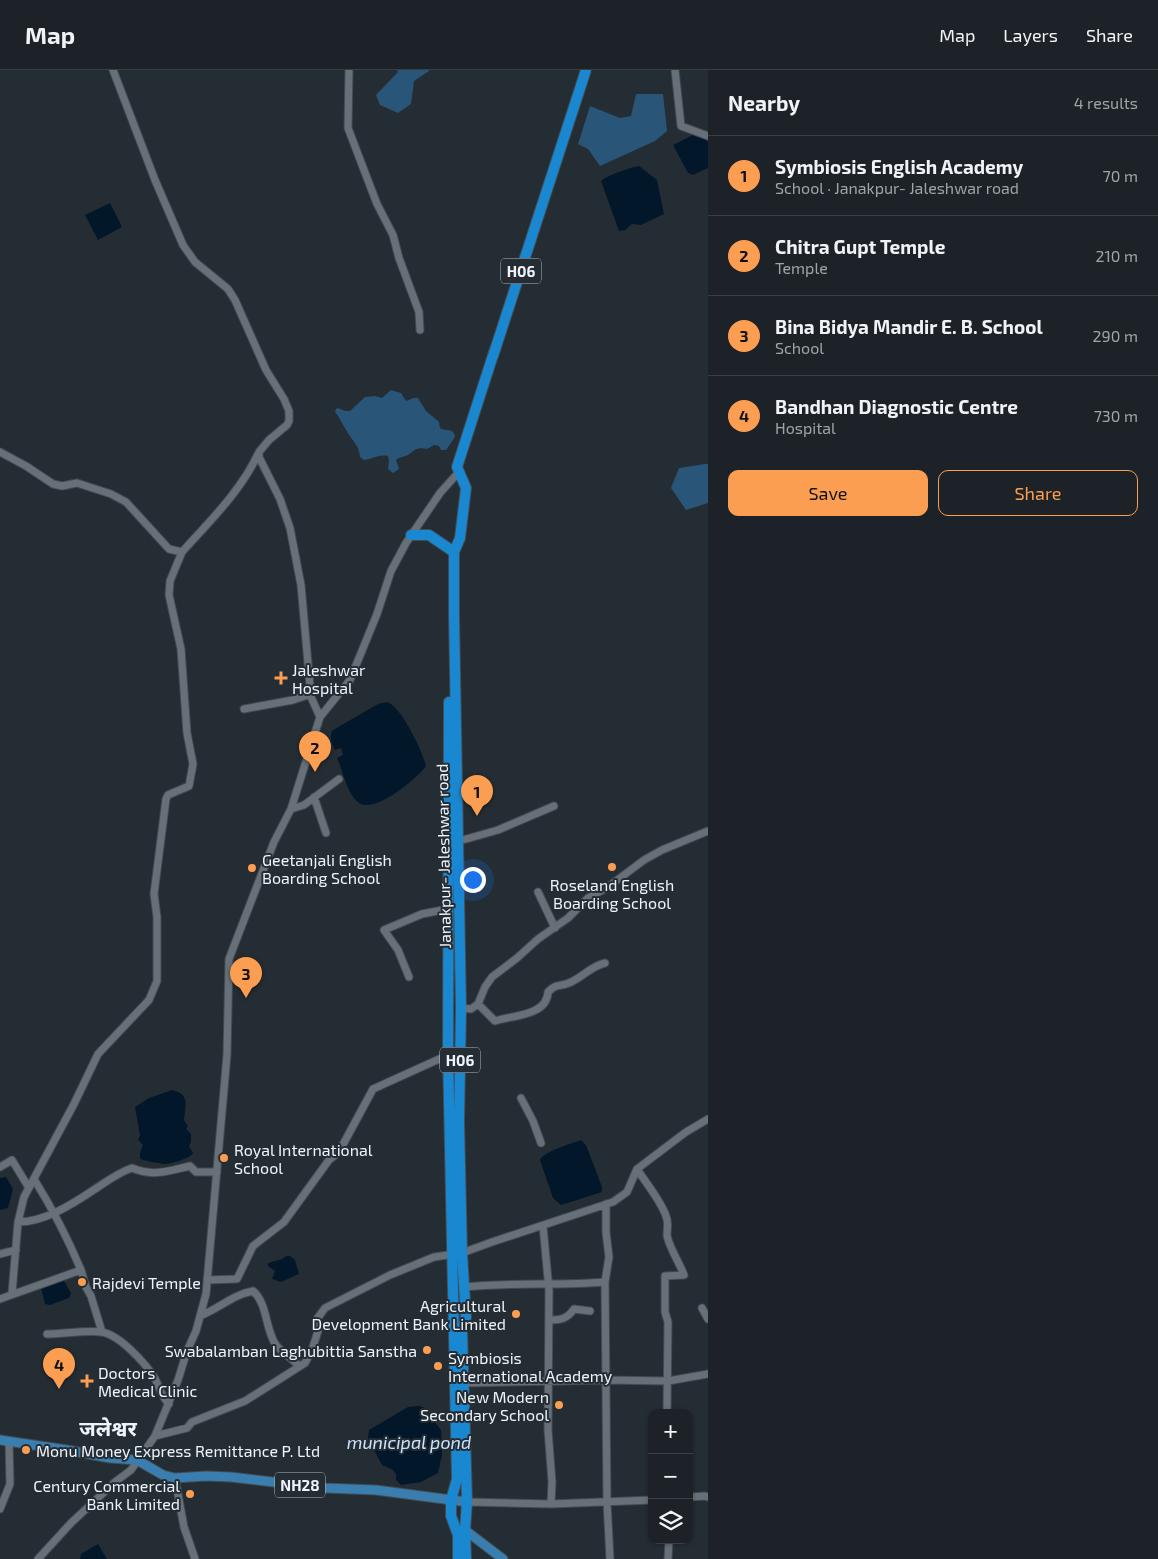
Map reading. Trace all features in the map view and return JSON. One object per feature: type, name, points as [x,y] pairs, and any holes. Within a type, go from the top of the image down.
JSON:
[{"type":"highway","name":"Janakpur- Jaleshwar road","points":[[536,225],[552,164],[582,70]]},
{"type":"highway","name":"Janakpur- Jaleshwar road","points":[[466,1559],[465,1383],[462,1330],[466,1317],[464,1287],[457,1254],[461,1008],[454,552],[460,538],[466,488],[457,467],[586,70]]},
{"type":"highway","name":"Janakpur- Jaleshwar road","points":[[530,244],[493,356],[586,70]]},
{"type":"highway","points":[[411,535],[429,536],[454,552]]},
{"type":"highway","name":"H06","points":[[451,1500],[457,1479],[457,1254],[448,1055],[448,630],[454,616]]},
{"type":"highway","points":[[451,1500],[451,1516],[458,1535],[458,1559]]},
{"type":"main road","points":[[5,1440],[110,1458],[137,1460]]},
{"type":"main road","name":"NH28","points":[[137,1460],[163,1475],[175,1478],[230,1477],[325,1488],[376,1490],[467,1502]]},
{"type":"main road","points":[[465,1530],[503,1559]]},
{"type":"street","points":[[12,1293],[18,1222],[24,1197],[74,1104],[98,1054],[149,1000],[157,981],[157,917],[154,894],[166,799],[168,795],[189,786],[193,764],[186,733],[181,649],[169,595],[170,581],[182,552],[225,504],[253,465],[259,452],[289,421],[289,410],[284,399],[266,370],[228,288],[195,262],[183,245],[155,180],[113,70]]},
{"type":"street","points":[[349,70],[348,128],[374,197],[393,235],[399,258],[419,312],[420,330]]},
{"type":"street","points":[[675,70],[681,126],[708,136]]},
{"type":"street","points":[[0,452],[53,484],[62,486],[77,483],[111,494],[126,502],[170,549],[182,552]]},
{"type":"street","points":[[259,452],[259,457],[280,499],[290,528],[302,593],[311,694],[320,717]]},
{"type":"street","points":[[38,1559],[71,1523],[131,1470],[155,1436],[169,1404],[206,1294],[227,1055],[229,958],[274,842],[291,809],[320,717],[350,680],[377,614],[391,572],[411,535],[440,493],[458,473]]},
{"type":"street","points":[[244,709],[294,700],[311,694]]},
{"type":"street","points":[[291,809],[304,805],[338,779]]},
{"type":"street","points":[[314,798],[326,833]]},
{"type":"street","points":[[459,842],[498,830],[554,806]]},
{"type":"street","points":[[461,1008],[471,1009],[478,1004],[485,986],[492,978],[538,939],[568,918],[588,898],[608,887],[644,860],[662,850],[708,831]]},
{"type":"street","points":[[538,892],[555,928]]},
{"type":"street","points":[[409,977],[398,950],[384,930],[422,914],[448,909]]},
{"type":"street","points":[[478,1004],[495,1021],[536,1010],[543,1006],[548,999],[548,992],[554,985],[569,983],[599,964],[605,963]]},
{"type":"street","points":[[207,1280],[238,1279],[253,1246],[284,1222],[329,1160],[339,1152],[373,1089],[448,1055]]},
{"type":"street","points":[[522,1098],[541,1143]]},
{"type":"street","points":[[155,1436],[187,1428],[192,1422],[245,1401],[305,1363],[312,1350],[318,1331],[317,1319],[325,1308],[390,1275],[434,1257],[457,1254],[613,1202],[626,1192],[637,1169],[686,1132],[708,1119]]},
{"type":"street","points":[[0,1167],[12,1160],[29,1188]]},
{"type":"street","points":[[18,1222],[32,1222],[53,1213],[76,1201],[120,1172],[132,1168],[144,1173],[163,1172],[190,1166],[196,1172],[217,1172]]},
{"type":"street","points":[[637,1169],[666,1214],[669,1226],[667,1235],[671,1249],[676,1254],[684,1275],[665,1276],[664,1312],[668,1322],[668,1409]]},
{"type":"street","points":[[34,1179],[71,1246],[86,1287],[92,1296],[102,1332]]},
{"type":"street","points":[[606,1204],[606,1232],[610,1257],[605,1282],[607,1502],[610,1559]]},
{"type":"street","points":[[543,1226],[548,1284],[548,1430],[552,1482],[551,1504]]},
{"type":"street","points":[[0,1254],[16,1250]]},
{"type":"street","points":[[0,1299],[12,1293],[81,1270]]},
{"type":"street","points":[[464,1287],[605,1282]]},
{"type":"street","points":[[200,1316],[239,1294],[254,1291],[259,1296],[266,1323],[275,1344],[299,1366]]},
{"type":"street","points":[[702,1308],[708,1319]]},
{"type":"street","points":[[549,1320],[562,1320],[569,1316],[574,1309],[590,1311]]},
{"type":"street","points":[[47,1334],[102,1332],[114,1336],[137,1356],[154,1378],[162,1396],[169,1404]]},
{"type":"street","points":[[465,1383],[606,1380],[668,1381],[708,1374]]},
{"type":"street","points":[[0,1509],[10,1484],[5,1440]]},
{"type":"street","points":[[175,1478],[184,1527],[194,1559]]},
{"type":"street","points":[[693,1497],[708,1497]]},
{"type":"street","points":[[467,1502],[551,1504],[648,1500]]},
{"type":"street","points":[[668,1559],[669,1544]]},
{"type":"shaded area","points":[[397,70],[429,70],[414,81],[411,104],[398,113],[380,105],[376,95],[398,72]]},
{"type":"shaded area","points":[[636,94],[663,94],[667,131],[655,141],[600,166],[588,149],[578,144],[590,106],[620,118],[631,116]]},
{"type":"shaded area","points":[[391,390],[401,393],[406,401],[418,398],[426,411],[439,422],[440,428],[453,432],[455,437],[446,450],[441,450],[439,446],[434,445],[427,449],[416,449],[408,455],[397,459],[399,469],[393,473],[388,469],[388,456],[364,460],[360,457],[359,450],[335,412],[338,408],[350,411],[365,397],[375,396],[382,398]]},
{"type":"shaded area","points":[[708,464],[708,503],[686,510],[671,488],[679,468]]},
{"type":"water","points":[[695,134],[704,137],[708,142],[708,168],[693,175],[688,173],[673,145]]},
{"type":"water","points":[[639,166],[657,180],[664,214],[641,225],[632,224],[625,230],[619,231],[601,181],[608,176]]},
{"type":"water","points":[[110,203],[122,227],[98,240],[85,215]]},
{"type":"water","points":[[387,702],[393,705],[405,720],[421,751],[426,766],[414,779],[395,794],[375,804],[366,805],[359,803],[348,788],[337,758],[343,755],[341,748],[335,750],[331,735],[333,730],[378,704]]},
{"type":"water","points":[[172,1090],[182,1094],[186,1101],[184,1120],[188,1126],[186,1129],[191,1134],[189,1146],[193,1153],[184,1159],[167,1164],[140,1159],[143,1145],[138,1140],[140,1135],[135,1107],[149,1098]]},
{"type":"water","points":[[581,1140],[586,1145],[602,1187],[602,1192],[561,1205],[553,1198],[540,1160],[552,1151]]},
{"type":"water","points":[[6,1177],[13,1189],[8,1208],[0,1210],[0,1178]]},
{"type":"water","points":[[290,1256],[295,1260],[299,1274],[281,1282],[272,1279],[275,1271],[268,1266],[268,1263]]},
{"type":"water","points":[[58,1279],[64,1281],[71,1293],[69,1298],[50,1305],[45,1304],[41,1288]]},
{"type":"water","name":"municipal pond","points":[[408,1407],[423,1407],[441,1430],[442,1455],[438,1473],[421,1482],[401,1485],[396,1480],[396,1474],[393,1470],[382,1465],[368,1439],[369,1430]]},
{"type":"water","points":[[98,1544],[107,1559],[80,1559],[81,1554]]},
{"type":"place","name":"Jaleshwar Hospital","points":[[281,678]]},
{"type":"place","name":"Chitra Gupt Temple","points":[[315,772]]},
{"type":"place","name":"Symbiosis English Academy","points":[[477,816]]},
{"type":"place","name":"Roseland English Boarding School","points":[[612,867]]},
{"type":"place","name":"Geetanjali English Boarding School","points":[[252,868]]},
{"type":"place","name":"Bina Bidya Mandir E. B. School","points":[[246,998]]},
{"type":"place","name":"Royal International School","points":[[224,1158]]},
{"type":"place","name":"Rajdevi Temple","points":[[82,1282]]},
{"type":"place","name":"Agricultural Development Bank Limited","points":[[516,1314]]},
{"type":"place","name":"Swabalamban Laghubittia Sanstha","points":[[427,1350]]},
{"type":"place","name":"Symbiosis International Academy","points":[[438,1366]]},
{"type":"place","name":"Doctors Medical Clinic","points":[[87,1381]]},
{"type":"place","name":"Bandhan Diagnostic Centre","points":[[59,1389]]},
{"type":"place","name":"New Modern Secondary School","points":[[559,1405]]},
{"type":"place","name":"Monu Money Express Remittance P. Ltd","points":[[26,1450]]},
{"type":"place","name":"Century Commercial Bank Limited","points":[[190,1494]]},
{"type":"district","name":"जलेश्वर","points":[[108,1427]]}]
